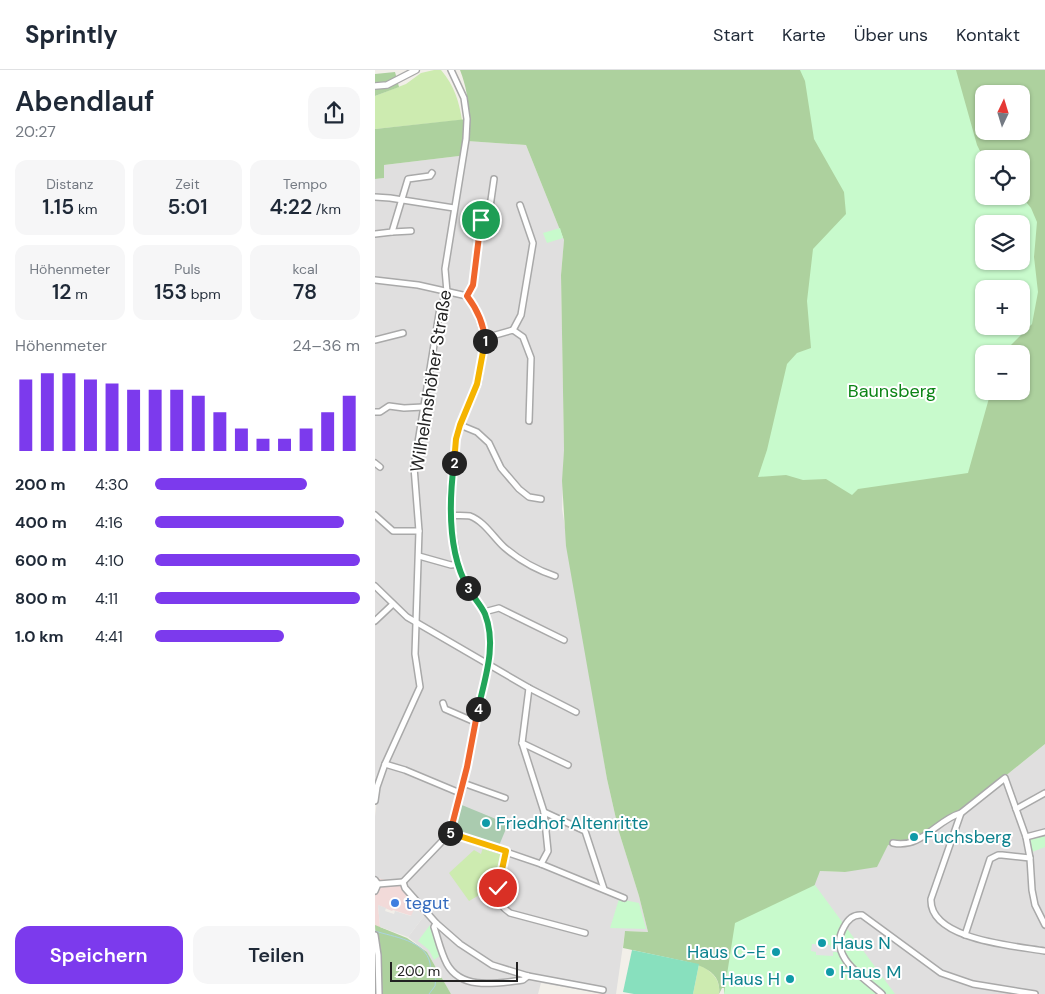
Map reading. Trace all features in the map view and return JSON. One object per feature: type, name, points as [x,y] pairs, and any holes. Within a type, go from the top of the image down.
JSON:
[{"type":"street","points":[[375,86],[387,85],[416,70]]},
{"type":"street","name":"Wilhelmshöher Straße","points":[[375,801],[376,786],[420,687],[415,654],[419,531],[414,467],[440,310],[447,292],[445,269],[466,138],[467,119],[464,98],[452,73],[445,70]]},
{"type":"street","points":[[392,232],[408,178],[430,176],[432,173]]},
{"type":"street","points":[[467,296],[473,285],[481,220],[490,207],[494,179]]},
{"type":"street","points":[[375,197],[454,208]]},
{"type":"street","points":[[485,338],[513,330],[521,315],[533,244],[520,205]]},
{"type":"street","points":[[375,234],[411,231]]},
{"type":"street","points":[[375,280],[418,285],[467,296],[476,308],[485,338],[477,384],[456,439],[450,493],[451,516],[458,564],[466,584],[484,612],[491,639],[489,665],[450,833],[403,882],[376,882],[375,891]]},
{"type":"street","points":[[513,330],[523,338],[531,358],[529,421]]},
{"type":"street","points":[[375,340],[403,333]]},
{"type":"street","points":[[375,412],[380,412],[389,406],[404,408],[423,407]]},
{"type":"street","points":[[460,425],[477,432],[489,443],[501,468],[519,489],[529,496],[541,499]]},
{"type":"street","points":[[375,515],[393,532],[419,531]]},
{"type":"street","points":[[451,516],[469,516],[478,520],[505,548],[520,559],[555,576]]},
{"type":"street","points":[[419,556],[451,565],[458,564]]},
{"type":"street","points":[[375,586],[407,617],[529,688],[576,712]]},
{"type":"street","points":[[375,622],[393,604]]},
{"type":"street","points":[[484,612],[499,608],[564,640]]},
{"type":"street","points":[[529,688],[522,742],[544,812],[548,851],[541,864]]},
{"type":"street","points":[[443,703],[445,708],[475,722]]},
{"type":"street","points":[[522,742],[568,765]]},
{"type":"street","points":[[385,764],[405,770],[460,793]]},
{"type":"street","points":[[893,842],[906,844],[919,839],[961,813],[1005,778],[1026,837],[1030,858],[1033,897],[1045,925]]},
{"type":"street","points":[[463,783],[505,798]]},
{"type":"street","points":[[1016,809],[1045,793]]},
{"type":"street","points":[[544,812],[585,831],[604,889]]},
{"type":"street","points":[[961,813],[931,899],[933,912],[945,924],[965,935],[980,940],[1045,951]]},
{"type":"street","points":[[1026,837],[1045,832]]},
{"type":"street","points":[[450,833],[541,864],[624,898]]},
{"type":"street","points":[[506,851],[497,894],[498,900],[505,910],[510,913],[585,933]]},
{"type":"street","points":[[965,935],[990,860],[1003,855],[1030,858]]},
{"type":"street","points":[[403,882],[405,888],[436,924],[478,957],[492,965],[528,976],[603,990]]},
{"type":"street","points":[[882,994],[847,962],[839,950],[843,928],[852,917],[857,915],[862,915],[941,972],[973,984],[1035,994]]},
{"type":"street","points":[[436,924],[434,927],[446,963],[455,974],[464,980],[483,984],[523,980],[528,976]]},
{"type":"street","points":[[375,936],[379,994]]},
{"type":"shaded area","points":[[467,141],[526,145],[564,240],[561,275],[564,450],[562,509],[607,779],[619,832],[648,932],[625,931],[616,994],[605,994],[541,983],[538,994],[451,994],[427,952],[408,937],[424,916],[403,884],[375,876],[375,816],[378,792],[375,790],[375,179],[384,178],[384,165],[459,156],[465,157]]},
{"type":"shaded area","points":[[1045,744],[1045,994],[725,994],[820,871],[845,872],[888,844],[906,843],[951,820]]},
{"type":"shaded area","points":[[375,876],[403,884],[424,916],[415,907],[412,916],[378,905],[380,927],[375,931]]},
{"type":"shaded area","points":[[378,905],[386,908],[385,911],[394,914],[395,911],[411,916],[415,907],[424,916],[408,937],[380,927]]},
{"type":"shaded area","points":[[812,944],[830,945],[831,948],[837,948],[838,952],[833,952],[833,956],[816,955],[816,952],[811,951]]},
{"type":"green space","points":[[441,70],[453,87],[462,120],[375,129],[375,96],[406,84],[421,73]]},
{"type":"green space","points":[[460,70],[1045,70],[1045,744],[951,820],[919,838],[906,843],[888,845],[877,867],[845,872],[820,871],[812,892],[729,994],[724,994],[724,988],[722,988],[719,994],[719,984],[715,977],[701,966],[623,948],[625,931],[648,932],[619,832],[607,779],[566,546],[562,481],[564,450],[561,275],[564,240],[526,145],[467,141],[468,105],[466,88]]},
{"type":"green space","name":"Baunsberg","points":[[800,70],[956,70],[980,150],[975,150],[975,205],[1028,205],[1031,208],[1037,222],[1034,257],[1038,292],[1032,324],[1030,326],[1030,280],[975,280],[975,335],[1021,335],[1011,345],[975,345],[975,400],[988,400],[968,473],[858,489],[852,495],[826,479],[803,480],[786,475],[758,477],[767,450],[787,364],[797,353],[811,348],[807,301],[813,249],[846,214],[844,192],[814,139],[805,81]]},
{"type":"green space","points":[[395,72],[399,87],[375,96],[375,74]]},
{"type":"green space","points":[[467,119],[465,157],[459,156],[384,165],[384,178],[375,179],[375,129]]},
{"type":"green space","points":[[560,228],[563,238],[547,243],[543,233]]},
{"type":"green space","points":[[457,803],[508,824],[498,848],[450,833]]},
{"type":"green space","points":[[1045,836],[1045,847],[1032,852],[1030,839]]},
{"type":"green space","points":[[484,844],[506,851],[498,900],[481,894],[469,901],[449,873],[474,850],[481,854]]},
{"type":"green space","points":[[815,885],[895,994],[724,994],[735,923]]},
{"type":"green space","points":[[619,899],[639,903],[646,929],[610,928]]},
{"type":"green space","points":[[375,925],[407,938],[427,952],[451,994],[379,994]]},
{"type":"green space","points":[[430,925],[441,955],[434,960],[429,950],[418,941]]},
{"type":"green space","points":[[632,950],[699,964],[693,994],[634,994],[623,992]]},
{"type":"green space","points":[[699,964],[717,980],[719,994],[693,994]]},
{"type":"waterway","points":[[375,931],[415,944],[422,949],[430,963],[430,974],[434,973],[436,976],[435,986],[429,994]]},
{"type":"place","name":"Friedhof Altenritte","points":[[486,823]]},
{"type":"place","name":"Fuchsberg","points":[[914,837]]},
{"type":"place","name":"tegut","points":[[395,903]]},
{"type":"place","name":"Haus N","points":[[822,943]]},
{"type":"place","name":"Haus C-E","points":[[776,952]]},
{"type":"place","name":"Haus M","points":[[830,972]]},
{"type":"place","name":"Haus H","points":[[790,979]]},
{"type":"route","points":[[481,220],[473,285],[467,296],[476,308],[483,327],[485,338],[483,358],[477,384],[456,439],[450,493],[452,528],[458,564],[466,584],[484,612],[491,639],[489,665],[476,717],[467,767],[450,833],[506,851],[498,888]]}]
